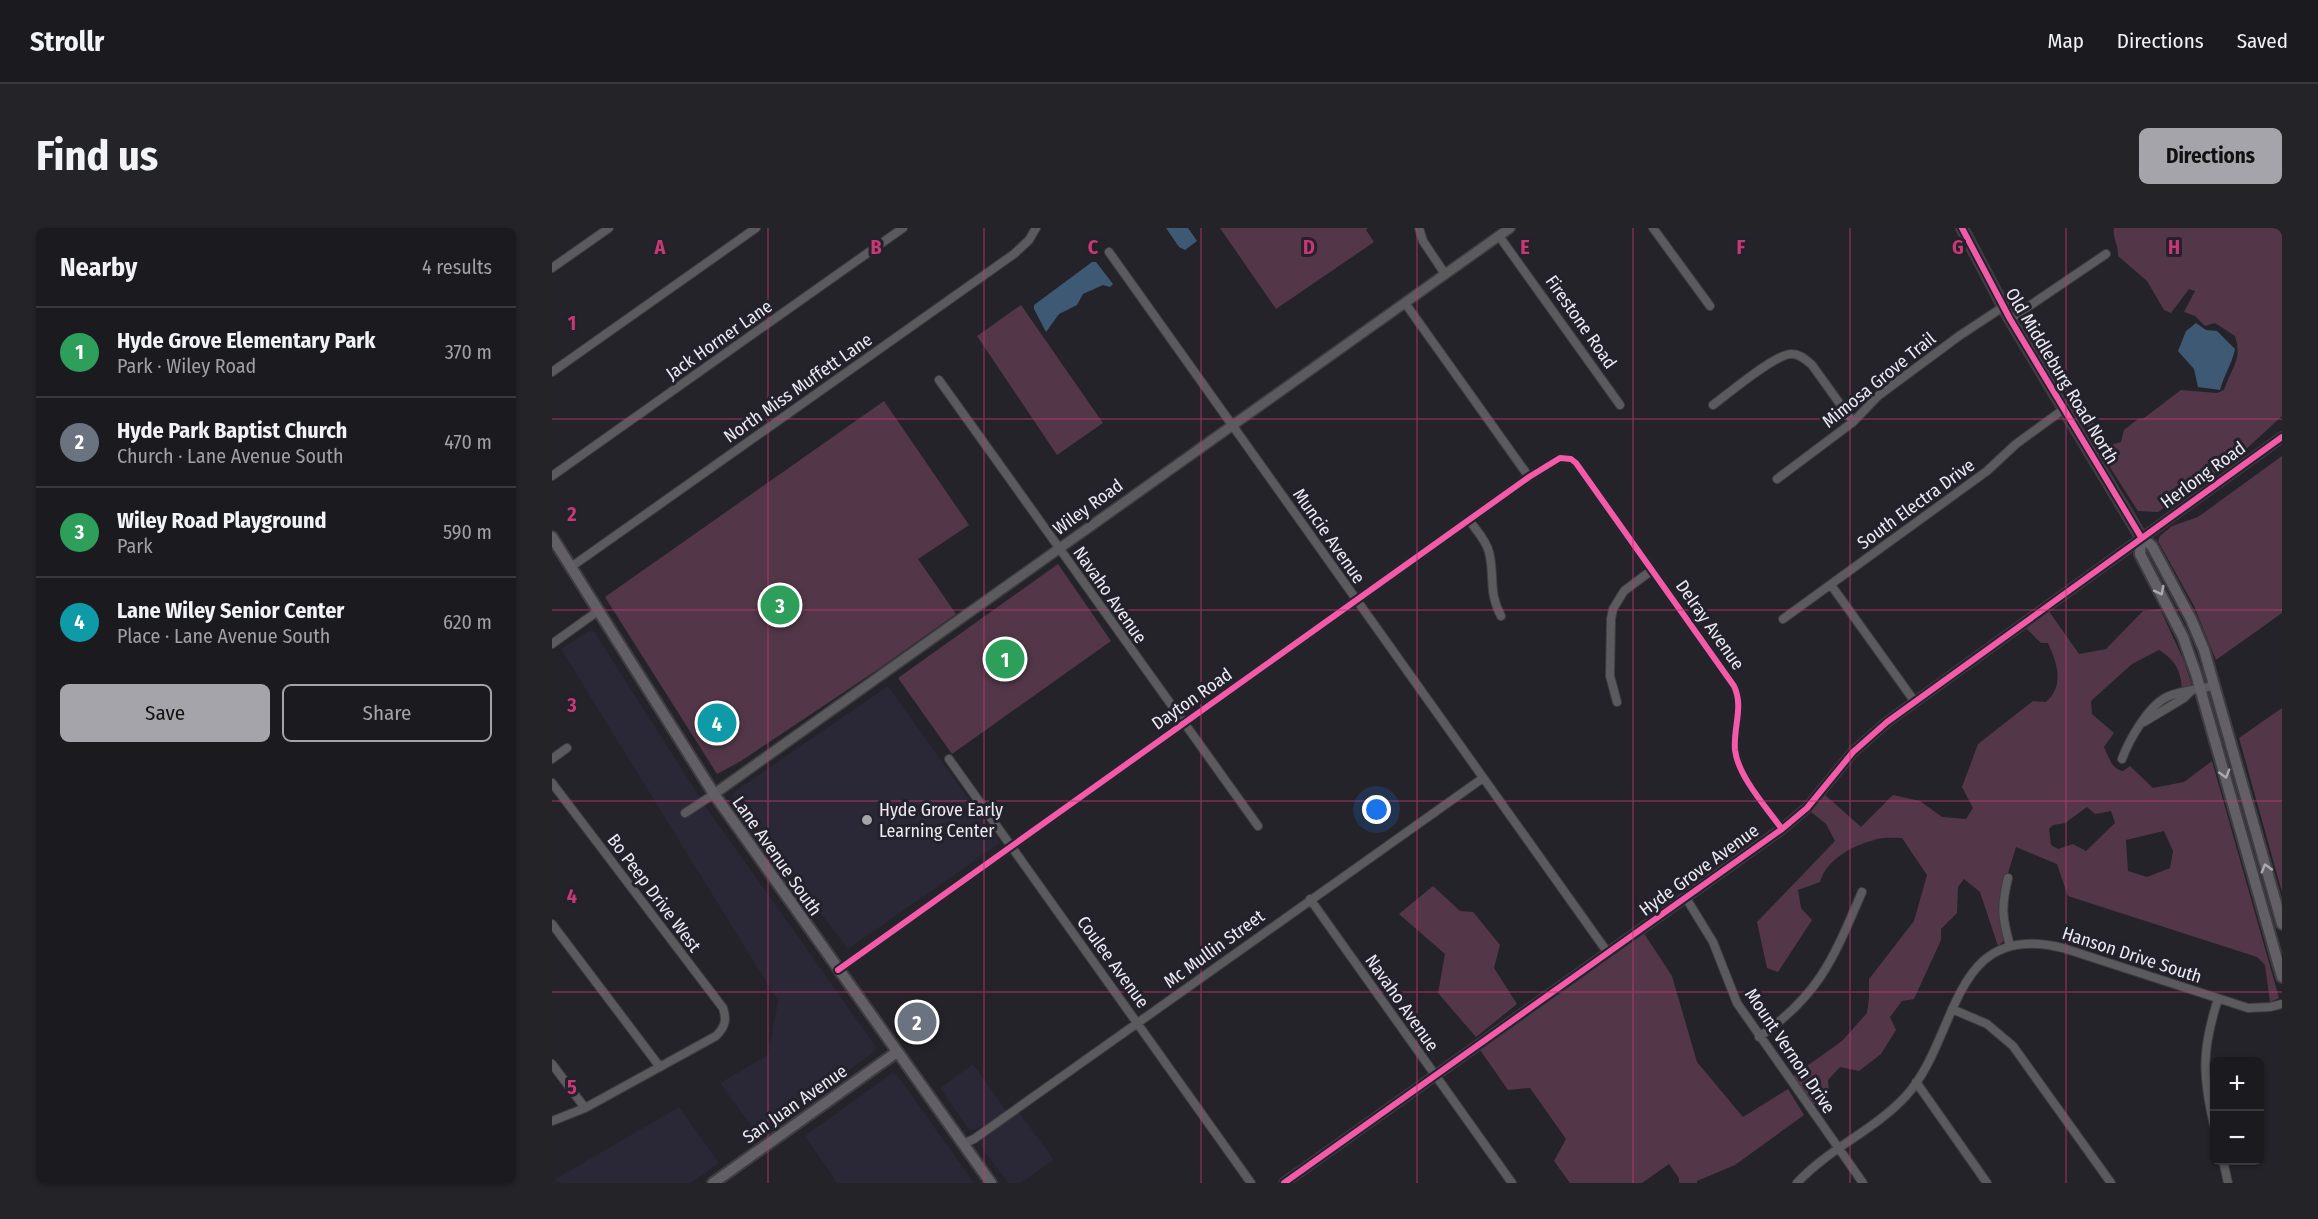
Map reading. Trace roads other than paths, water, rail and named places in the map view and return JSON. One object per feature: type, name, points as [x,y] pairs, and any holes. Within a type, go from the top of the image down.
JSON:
[{"type":"main road","name":"Old Middleburg Road North","points":[[1962,228],[2010,319],[2141,537],[2152,546],[2191,619],[2215,685],[2282,924]]},
{"type":"main road","name":"Lane Avenue South","points":[[552,537],[714,794],[991,1183]]},
{"type":"main road","name":"Old Middleburg Road North","points":[[2141,537],[2140,554],[2183,637],[2196,691],[2245,846],[2282,977]]},
{"type":"main road","points":[[2245,846],[2259,841]]},
{"type":"main road","name":"San Juan Avenue","points":[[713,1183],[897,1052]]},
{"type":"street","points":[[552,268],[609,228]]},
{"type":"street","points":[[552,372],[756,228]]},
{"type":"street","name":"Jack Horner Lane","points":[[552,476],[903,228]]},
{"type":"street","name":"North Miss Muffett Lane","points":[[571,567],[1014,254],[1029,240],[1036,228]]},
{"type":"street","points":[[1419,228],[1423,241],[1445,274]]},
{"type":"street","name":"Wiley Road","points":[[685,813],[1405,303],[1497,232],[1510,228]]},
{"type":"street","points":[[1653,228],[1710,306]]},
{"type":"street","name":"Firestone Road","points":[[1497,232],[1620,405]]},
{"type":"street","name":"Muncie Avenue","points":[[1109,252],[1608,953]]},
{"type":"street","points":[[2010,319],[2106,254]]},
{"type":"street","points":[[1405,303],[1529,477]]},
{"type":"street","name":"Mimosa Grove Trail","points":[[1777,479],[1853,422],[1878,396],[1966,331],[2003,307]]},
{"type":"street","points":[[1713,405],[1778,358],[1792,354],[1805,358],[1812,365],[1853,422]]},
{"type":"street","name":"Navaho Avenue","points":[[939,380],[1258,826]]},
{"type":"street","name":"South Electra Drive","points":[[1783,619],[1987,471],[2016,444],[2064,409]]},
{"type":"street","name":"Herlong Road","points":[[2141,537],[2282,437]]},
{"type":"street","name":"Dayton Road","points":[[838,970],[1529,477],[1554,460],[1566,458]]},
{"type":"street","name":"Delray Avenue","points":[[1566,458],[1576,463],[1734,686],[1739,701],[1735,748],[1739,766],[1782,829]]},
{"type":"street","points":[[1469,520],[1486,543],[1489,552],[1493,602],[1501,616]]},
{"type":"street","name":"Hyde Grove Avenue","points":[[1284,1183],[1782,829],[1813,802],[1853,752],[1887,722],[2141,537]]},
{"type":"street","points":[[1617,702],[1610,676],[1613,609],[1624,591],[1652,570]]},
{"type":"street","points":[[1830,585],[1915,702]]},
{"type":"street","points":[[552,644],[598,611]]},
{"type":"street","points":[[2122,759],[2128,740],[2164,698],[2215,685]]},
{"type":"street","points":[[552,759],[567,748]]},
{"type":"street","name":"Coulee Avenue","points":[[949,759],[1251,1183]]},
{"type":"street","name":"Mc Mullin Street","points":[[963,1144],[974,1139],[1483,778]]},
{"type":"street","name":"Bo Peep Drive West","points":[[552,783],[723,1008],[725,1023],[716,1036],[660,1067]]},
{"type":"street","points":[[2008,878],[2003,897],[2002,918],[2010,946]]},
{"type":"street","points":[[1759,1037],[1791,1013],[1819,982],[1839,946],[1862,892]]},
{"type":"street","name":"Mount Vernon Drive","points":[[1686,898],[1713,942],[1737,1004],[1863,1183]]},
{"type":"street","name":"Navaho Avenue","points":[[1310,899],[1512,1183]]},
{"type":"street","points":[[552,924],[660,1067],[585,1108],[552,1121]]},
{"type":"street","name":"Hanson Drive South","points":[[1797,1183],[1817,1164],[1880,1120],[1906,1096],[1934,1050],[1969,974],[1987,957],[2010,946],[2037,943],[2063,948],[2248,1008],[2282,1004]]},
{"type":"street","points":[[2211,1111],[2204,1058],[2218,999]]},
{"type":"street","points":[[1952,1008],[1987,1024],[2013,1046],[2111,1183]]},
{"type":"street","points":[[552,1064],[585,1108]]},
{"type":"street","points":[[1916,1083],[1987,1183]]},
{"type":"street","points":[[2224,1165],[2228,1183]]},
{"type":"water","points":[[1166,228],[1188,228],[1197,241],[1185,250],[1179,247]]},
{"type":"water","points":[[1092,262],[1096,262],[1113,284],[1110,287],[1103,285],[1083,294],[1077,305],[1059,314],[1046,332],[1034,305]]},
{"type":"water","points":[[2196,323],[2206,330],[2217,331],[2235,349],[2220,390],[2198,387],[2194,369],[2178,351],[2186,331]]},
{"type":"place","name":"Wiley Road Playground","points":[[780,605]]},
{"type":"place","name":"Hyde Grove Elementary Park","points":[[1005,659]]},
{"type":"place","name":"Lane Wiley Senior Center","points":[[717,723]]},
{"type":"place","name":"Hyde Grove Early Learning Center","points":[[867,820]]},
{"type":"place","name":"Hyde Park Baptist Church","points":[[917,1022]]}]
